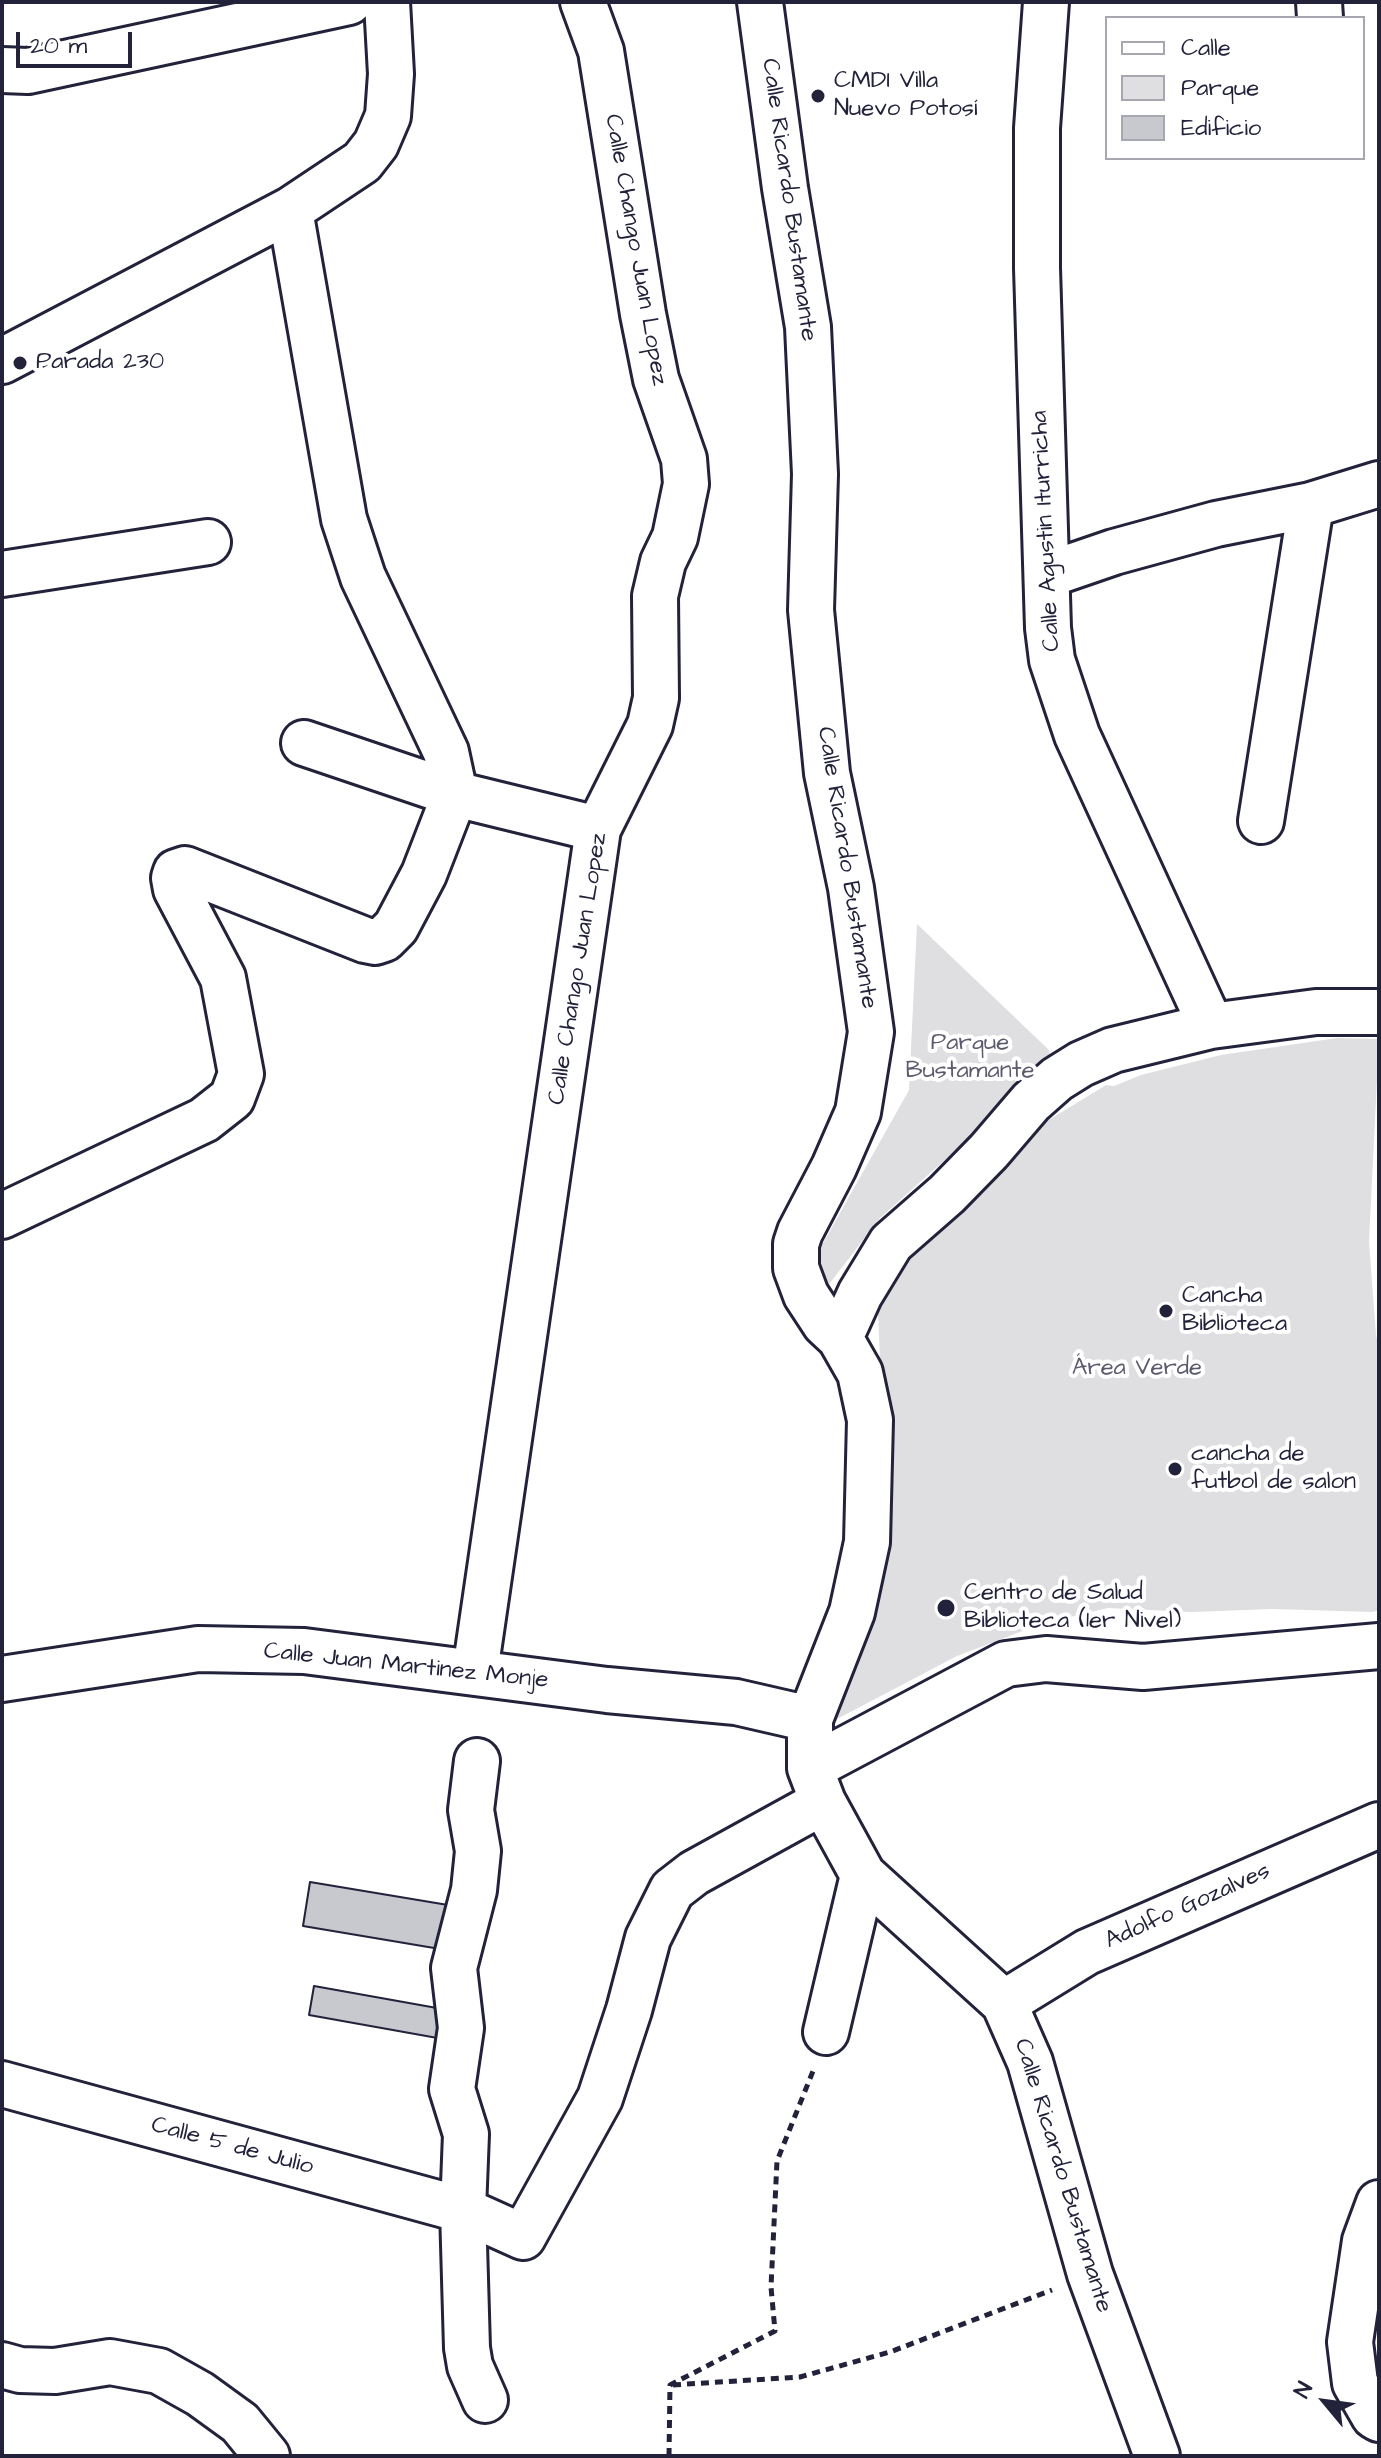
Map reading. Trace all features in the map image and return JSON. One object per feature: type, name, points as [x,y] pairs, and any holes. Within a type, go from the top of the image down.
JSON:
[{"type":"street","points":[[2,70],[28,71],[349,2]]},
{"type":"street","points":[[2,361],[290,210],[362,162],[376,144],[388,116],[387,2]]},
{"type":"street","name":"Calle Chango Juan Lopez","points":[[475,1672],[598,829],[650,725],[656,698],[655,596],[663,562],[679,522],[686,484],[684,459],[653,366],[601,51],[583,2]]},
{"type":"street","name":"Calle Ricardo Bustamante","points":[[760,2],[785,188],[808,327],[815,474],[811,610],[827,773],[851,888],[871,1032],[858,1112],[796,1244],[796,1268],[806,1295],[825,1324],[840,1338],[860,1373],[870,1420],[867,1542],[852,1612],[810,1719],[816,1785],[863,1875],[1004,2003],[1030,2062],[1090,2274],[1157,2456]]},
{"type":"street","name":"Calle Agustin Iturricha","points":[[1046,2],[1037,128],[1037,268],[1052,660],[1077,735],[1211,1026]]},
{"type":"street","points":[[2,1216],[204,1120],[232,1098],[241,1074],[223,978],[176,889],[176,872],[185,869],[375,942],[384,939],[396,927],[424,874],[455,794],[446,752],[363,577],[344,519],[290,210]]},
{"type":"street","points":[[1047,575],[1114,552],[1216,524],[1311,505],[1379,484]]},
{"type":"street","points":[[1261,821],[1311,505]]},
{"type":"street","points":[[2,574],[208,542]]},
{"type":"street","points":[[304,743],[455,794],[598,829]]},
{"type":"street","points":[[840,1338],[860,1294],[891,1243],[947,1194],[1031,1102],[1057,1079],[1081,1064],[1113,1050],[1211,1026],[1316,1012],[1379,1012]]},
{"type":"street","points":[[816,1785],[1006,1664],[1046,1659],[1143,1667],[1379,1646]]},
{"type":"street","name":"Calle Juan Martinez Monje","points":[[2,1679],[198,1649],[304,1651],[607,1690],[736,1702],[810,1719]]},
{"type":"street","points":[[477,1761],[471,1810],[478,1851],[474,1890],[454,1968],[461,2028],[452,2089],[466,2134],[463,2210],[467,2348],[470,2366],[485,2400]]},
{"type":"street","name":"Calle 5 de Julio","points":[[2,2084],[463,2210],[523,2237],[600,2098],[629,2010],[648,1938],[672,1890],[816,1785]]},
{"type":"street","name":"Adolfo Gozalves","points":[[1004,2003],[1087,1952],[1379,1825]]},
{"type":"street","points":[[826,2032],[863,1875]]},
{"type":"street","points":[[1379,2203],[1365,2241],[1350,2342],[1355,2383],[1374,2416],[1379,2419]]},
{"type":"street","points":[[2,2365],[20,2370],[55,2371],[110,2362],[159,2371],[200,2394],[240,2423],[267,2456]]},
{"type":"path","points":[[670,2385],[775,2331],[771,2287],[777,2161],[809,2084],[826,2032]]},
{"type":"path","points":[[670,2385],[800,2377],[890,2352],[1090,2274]]},
{"type":"path","points":[[669,2456],[670,2385]]},
{"type":"green space","name":"Parque Bustamante","points":[[917,924],[1049,1050],[1052,1064],[880,1218],[830,1283],[824,1301],[808,1270],[909,1090]]},
{"type":"green space","name":"Área Verde","points":[[1337,1038],[1379,1039],[1369,1241],[1379,1348],[1379,1610],[1191,1612],[1108,1608],[1041,1624],[957,1656],[837,1719],[834,1676],[882,1407],[877,1289],[1024,1135],[1106,1085],[1114,1086],[1141,1075],[1221,1055]]},
{"type":"building","points":[[310,1882],[460,1907],[452,1951],[303,1926]]},
{"type":"building","points":[[314,1986],[448,2010],[443,2039],[309,2015]]},
{"type":"place","name":"CMDI Villa Nuevo Potosí","points":[[818,96]]},
{"type":"place","name":"Parada 230","points":[[20,363]]},
{"type":"place","name":"Cancha Biblioteca","points":[[1166,1311]]},
{"type":"place","name":"cancha de futbol de salon","points":[[1175,1469]]},
{"type":"place","name":"Centro de Salud Biblioteca (1er Nivel)","points":[[946,1608]]}]
